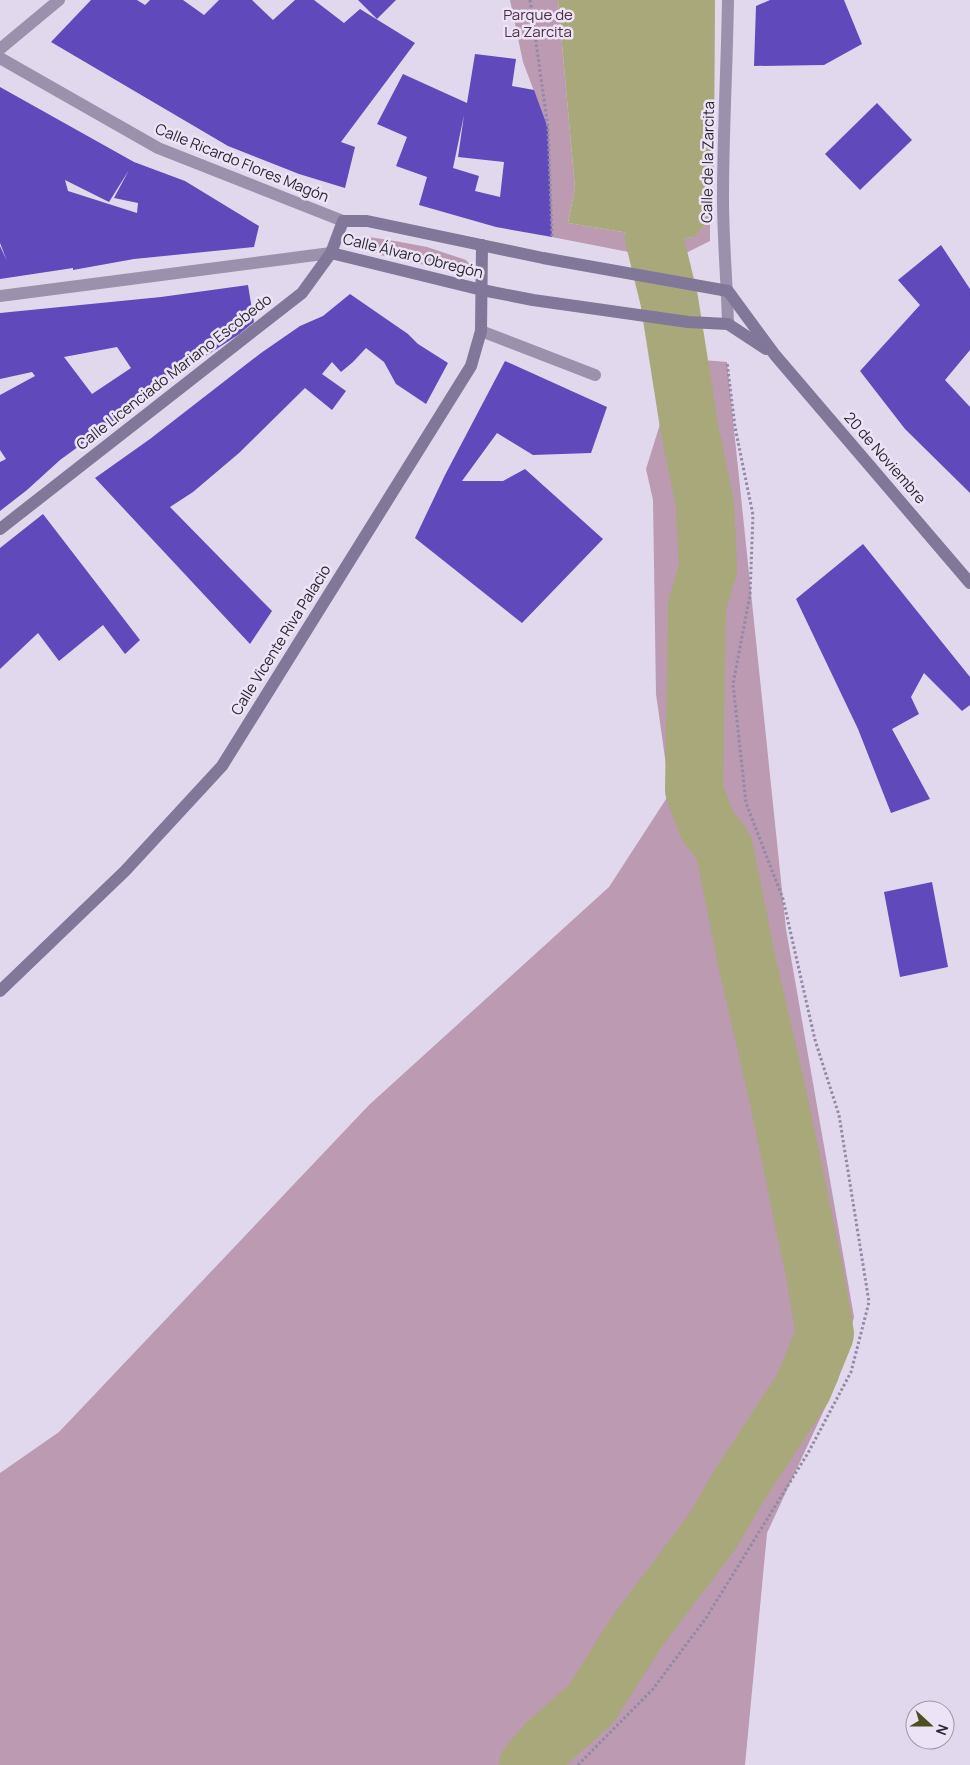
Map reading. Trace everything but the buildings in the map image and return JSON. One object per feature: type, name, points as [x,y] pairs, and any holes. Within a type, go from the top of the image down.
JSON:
[{"type":"main road","name":"Calle Álvaro Obregón","points":[[343,221],[367,221],[543,258],[728,291]]},
{"type":"main road","name":"Calle Licenciado Mariano Escobedo","points":[[0,529],[302,293],[331,253],[343,221]]},
{"type":"main road","name":"Calle Vicente Riva Palacio","points":[[0,991],[125,871],[222,766],[471,366],[481,331],[482,245]]},
{"type":"main road","name":"Calle Álvaro Obregón","points":[[331,253],[482,290],[532,300],[688,322],[728,324]]},
{"type":"main road","points":[[728,291],[775,355]]},
{"type":"main road","points":[[728,324],[775,355]]},
{"type":"main road","name":"20 de Noviembre","points":[[775,355],[970,583]]},
{"type":"street","points":[[0,50],[58,0]]},
{"type":"street","name":"Calle de la Zarcita","points":[[728,0],[723,198],[728,324]]},
{"type":"street","name":"Calle Ricardo Flores Magón","points":[[0,58],[158,148],[343,221]]},
{"type":"street","name":"Calle Álvaro Obregón","points":[[0,296],[331,253]]},
{"type":"street","points":[[481,331],[595,374]]},
{"type":"path","points":[[530,0],[548,128],[552,237]]},
{"type":"path","points":[[578,1765],[653,1689],[706,1618],[808,1453],[851,1372],[869,1302],[839,1115],[815,1040],[783,899],[746,804],[733,684],[750,595],[753,515],[735,427],[727,362]]},
{"type":"green space","name":"Parque de La Zarcita","points":[[510,0],[558,0],[575,188],[568,223],[671,240],[693,237],[704,226],[710,183],[710,241],[680,256],[644,255],[552,237],[548,128],[523,62]]},
{"type":"green space","points":[[369,237],[427,247],[466,260],[471,266],[461,273],[380,255],[359,244]]},
{"type":"green space","points":[[678,358],[727,362],[786,929],[854,1317],[838,1380],[767,1533],[745,1765],[0,1765],[0,1473],[59,1432],[369,1105],[609,887],[670,793],[656,694],[653,500],[646,469]]},
{"type":"shaded area","points":[[558,0],[715,0],[714,163],[704,226],[694,237],[671,240],[568,223],[575,188]]},
{"type":"waterway","points":[[528,1765],[546,1744],[591,1704],[638,1630],[712,1532],[740,1484],[803,1388],[825,1334],[816,1280],[779,1101],[748,967],[724,847],[707,825],[694,790],[697,605],[708,570],[705,504],[690,432],[669,299],[654,238]]}]
